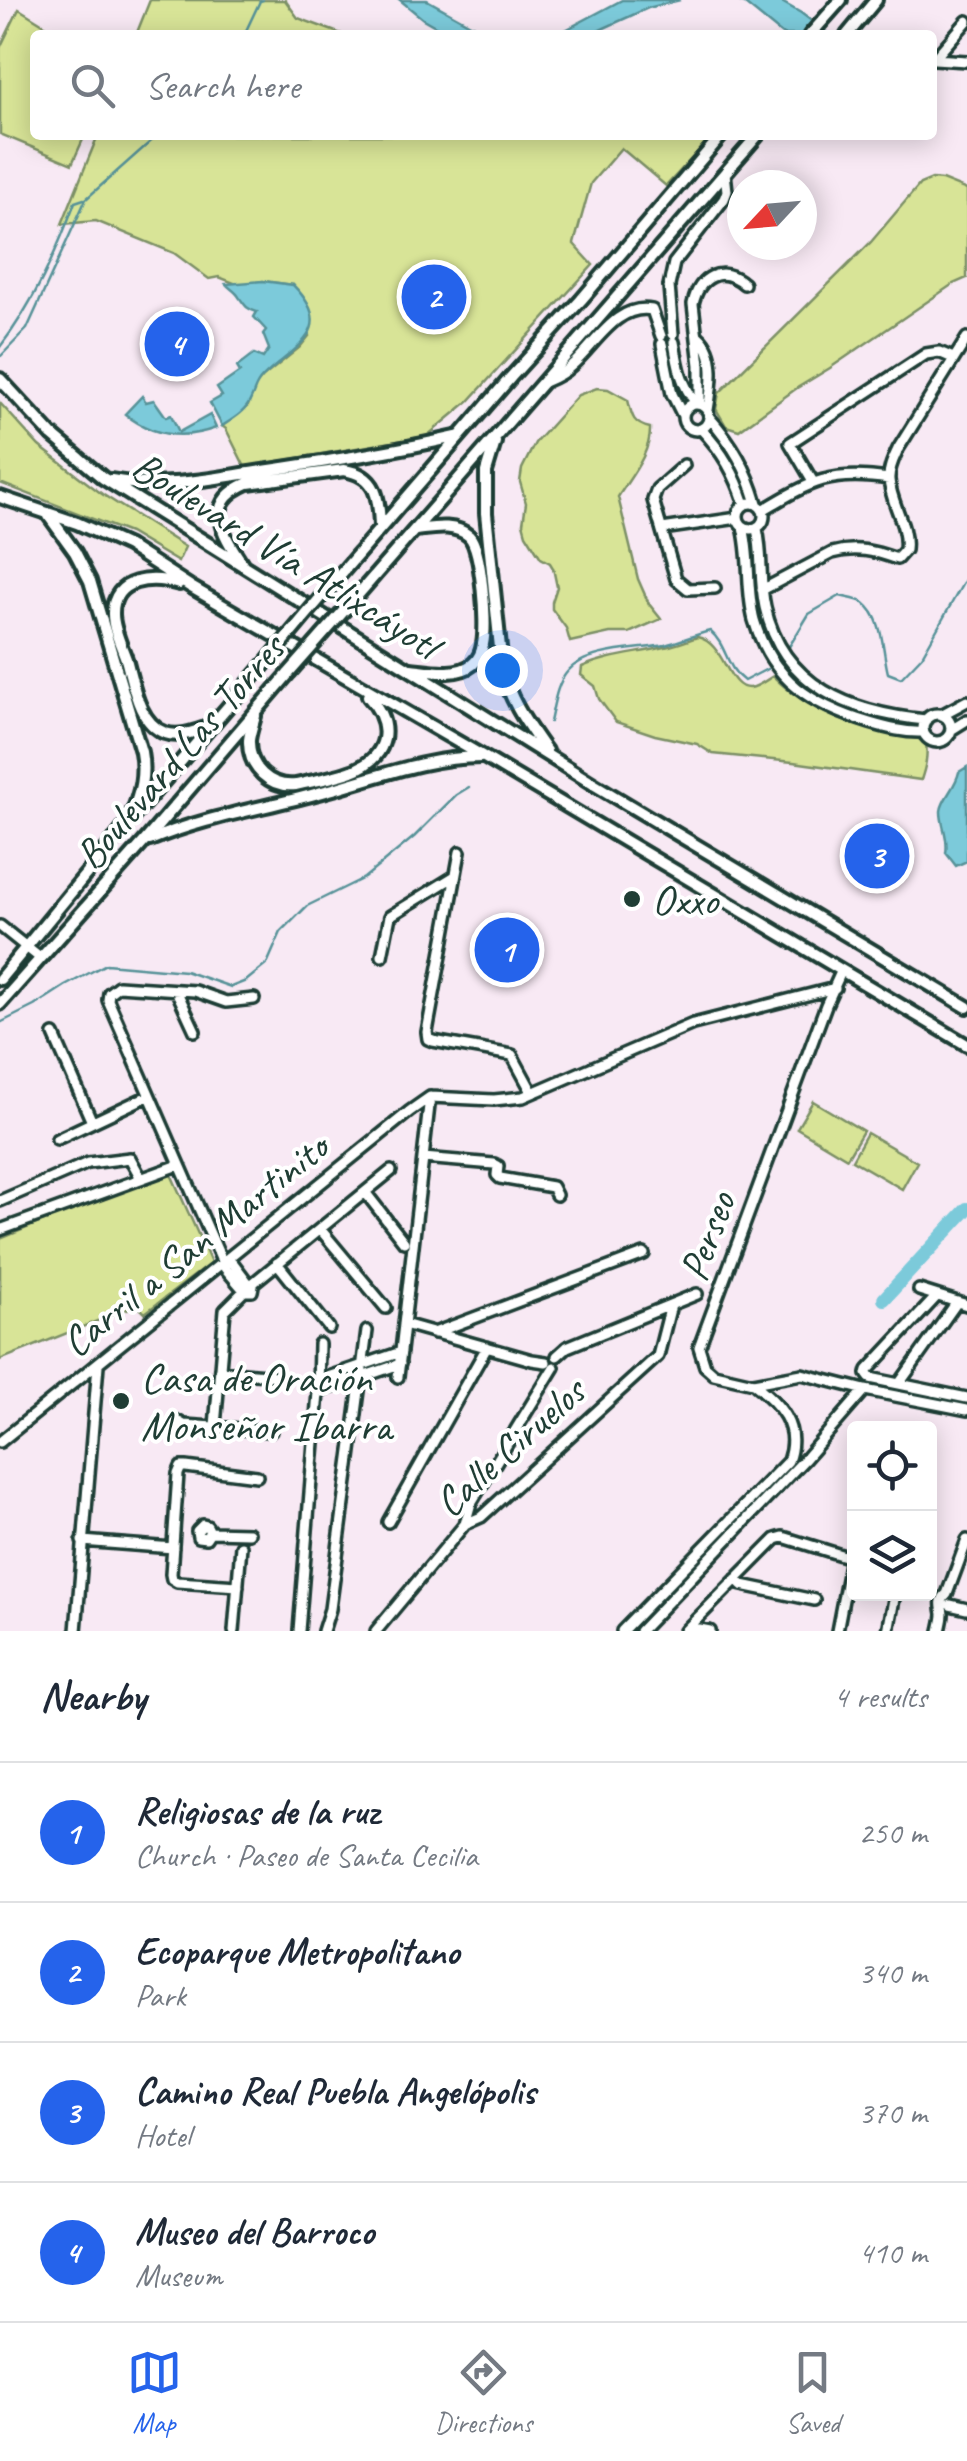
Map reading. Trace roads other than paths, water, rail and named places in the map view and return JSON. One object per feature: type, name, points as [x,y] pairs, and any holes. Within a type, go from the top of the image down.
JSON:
[{"type":"main road","points":[[814,30],[841,0]]},
{"type":"main road","points":[[851,30],[876,0]]},
{"type":"main road","name":"Boulevard Las Torres","points":[[0,979],[380,526],[718,140]]},
{"type":"main road","name":"Boulevard Las Torres","points":[[0,1004],[754,140]]},
{"type":"main road","name":"Boulevard Vía Atlixcáyotl","points":[[0,379],[52,435],[104,478],[246,570],[967,1008]]},
{"type":"main road","points":[[498,435],[485,482],[502,668],[518,710],[550,756]]},
{"type":"main road","points":[[104,478],[133,484],[183,483],[392,452],[461,436]]},
{"type":"main road","points":[[246,570],[224,535],[219,519],[225,501],[248,483],[344,470],[355,472],[366,477],[375,489],[380,526]]},
{"type":"main road","name":"Boulevard Vía Atlixcáyotl","points":[[0,497],[77,523],[128,546],[190,587],[484,757],[967,1046]]},
{"type":"main road","points":[[49,515],[90,581],[142,752],[140,794],[127,824]]},
{"type":"main road","points":[[408,668],[446,672],[464,669],[480,656],[485,632],[479,558],[472,540],[465,533],[448,528],[415,530]]},
{"type":"main road","points":[[190,587],[161,578],[129,584],[117,596],[114,620],[148,720],[169,734],[212,725]]},
{"type":"main road","points":[[255,714],[250,753],[258,770],[272,782],[287,786],[355,770],[376,756],[385,732],[376,704],[352,682]]},
{"type":"main road","points":[[144,842],[180,827],[435,760],[484,757]]},
{"type":"street","points":[[937,56],[967,22]]},
{"type":"street","points":[[937,59],[967,61]]},
{"type":"street","points":[[725,173],[724,199],[674,263],[669,286],[672,394],[690,429],[701,429],[707,424],[693,304],[698,288],[705,280],[722,274],[744,284]]},
{"type":"street","points":[[544,382],[571,367],[623,314],[634,309],[652,310],[668,338],[684,386],[738,453],[765,517],[757,529],[762,590],[784,655],[808,680],[855,706],[885,715],[926,720]]},
{"type":"street","points":[[698,336],[708,350],[712,382],[703,408]]},
{"type":"street","points":[[762,590],[844,549],[869,550],[897,559],[905,550],[906,540],[889,479],[898,449],[967,338]]},
{"type":"street","points":[[813,482],[790,443],[926,354],[939,352],[953,358]]},
{"type":"street","points":[[684,386],[692,388],[701,382]]},
{"type":"street","points":[[682,414],[690,404],[703,408]]},
{"type":"street","points":[[701,429],[730,465],[744,504]]},
{"type":"street","points":[[684,465],[654,496],[662,529],[680,585],[714,588]]},
{"type":"street","points":[[744,504],[760,506],[813,482],[852,475],[889,479]]},
{"type":"street","points":[[744,504],[740,509],[741,523],[753,617],[767,651],[787,679],[815,702],[836,712],[891,729],[923,732]]},
{"type":"street","points":[[662,529],[741,523],[757,529]]},
{"type":"street","points":[[967,701],[941,715],[932,715],[923,732],[937,742],[967,720]]},
{"type":"street","points":[[941,715],[949,720],[951,730]]},
{"type":"street","points":[[460,852],[426,1032],[434,1042],[512,1055],[532,1092]]},
{"type":"street","points":[[382,956],[390,916],[455,876]]},
{"type":"street","points":[[0,926],[40,958]]},
{"type":"street","name":"Perseo","points":[[841,972],[700,1347],[705,1366],[714,1374],[752,1383],[802,1374],[967,1410]]},
{"type":"street","points":[[247,1287],[226,1268],[148,1096],[108,994],[118,986],[195,991],[226,1002],[254,999]]},
{"type":"street","points":[[398,1377],[430,1097],[510,1099],[693,1024],[834,988]]},
{"type":"street","points":[[176,990],[195,1031]]},
{"type":"street","points":[[54,1036],[92,1122]]},
{"type":"street","points":[[57,1139],[148,1096]]},
{"type":"street","name":"Carril a San Martinito","points":[[0,1442],[430,1097]]},
{"type":"street","points":[[0,1201],[92,1162],[130,1158],[141,1178]]},
{"type":"street","points":[[423,1158],[494,1164],[500,1178],[552,1188],[556,1194]]},
{"type":"street","points":[[0,1230],[180,1165]]},
{"type":"street","points":[[215,1426],[225,1310],[247,1287],[390,1171]]},
{"type":"street","points":[[365,1192],[404,1242]]},
{"type":"street","points":[[320,1228],[386,1308]]},
{"type":"street","points":[[431,1332],[644,1254]]},
{"type":"street","points":[[278,1263],[329,1328]]},
{"type":"street","points":[[899,1384],[962,1303],[918,1290]]},
{"type":"street","points":[[465,1524],[472,1503],[550,1364],[548,1356],[557,1356],[567,1348],[696,1294]]},
{"type":"street","points":[[937,1296],[868,1374],[870,1378],[967,1398]]},
{"type":"street","name":"Calle Ciruelos","points":[[376,1631],[465,1524],[480,1516],[658,1356],[671,1305]]},
{"type":"street","points":[[404,1326],[550,1364]]},
{"type":"street","points":[[323,1631],[330,1609],[367,1331]]},
{"type":"street","points":[[299,1631],[320,1344]]},
{"type":"street","points":[[388,1522],[487,1347]]},
{"type":"street","points":[[319,1380],[401,1352]]},
{"type":"street","points":[[318,1392],[400,1364]]},
{"type":"street","points":[[76,1631],[98,1365]]},
{"type":"street","points":[[220,1372],[278,1376]]},
{"type":"street","points":[[625,1630],[788,1461],[792,1448],[786,1418],[773,1398],[752,1383]]},
{"type":"street","points":[[640,1631],[804,1460],[865,1390]]},
{"type":"street","points":[[179,1422],[271,1432]]},
{"type":"street","points":[[238,1586],[172,1579],[178,1474],[181,1468],[257,1476]]},
{"type":"street","points":[[174,1531],[196,1533],[202,1525],[210,1532],[249,1533]]},
{"type":"street","points":[[688,1629],[776,1539],[847,1556]]},
{"type":"street","points":[[940,1631],[967,1540]]},
{"type":"street","points":[[82,1541],[172,1548]]},
{"type":"street","points":[[234,1631],[240,1546]]},
{"type":"street","points":[[736,1579],[742,1585],[814,1600]]},
{"type":"street","points":[[837,1631],[847,1585]]},
{"type":"street","points":[[888,1631],[894,1601]]},
{"type":"street","points":[[947,1604],[967,1609]]},
{"type":"street","points":[[688,1629],[710,1631]]},
{"type":"water","points":[[400,0],[427,0],[481,30],[442,30]]},
{"type":"water","points":[[622,0],[680,0],[648,8],[600,30],[565,30]]},
{"type":"water","points":[[736,0],[778,0],[823,30],[777,30]]},
{"type":"water","points":[[263,281],[293,285],[306,301],[312,327],[306,338],[260,381],[246,408],[222,426],[210,403],[222,396],[217,388],[240,372],[237,367],[254,354],[263,358],[269,349],[263,334],[266,330],[254,317],[257,312],[250,310],[226,284]]},
{"type":"water","points":[[142,396],[146,402],[154,400],[166,417],[171,415],[179,432],[210,415],[216,428],[180,435],[146,427],[125,414]]},
{"type":"water","points":[[967,767],[967,861],[956,866],[946,853],[941,811],[959,772]]},
{"type":"waterway","points":[[246,30],[263,0]]},
{"type":"waterway","points":[[1,356],[27,329],[86,199],[152,140]]},
{"type":"waterway","points":[[0,347],[43,277],[75,202],[84,199]]},
{"type":"waterway","points":[[787,650],[809,614],[840,596],[864,603],[871,610],[881,635],[888,673],[901,678],[922,656],[967,576]]},
{"type":"waterway","points":[[550,722],[564,676],[577,664],[600,654],[665,645],[710,631],[744,681],[767,669]]},
{"type":"waterway","points":[[0,1023],[106,964],[185,971],[231,987],[246,981],[267,964],[281,932],[307,906],[364,878],[469,787]]},
{"type":"waterway","points":[[884,1299],[967,1209]]},
{"type":"tunnel","points":[[669,335],[684,410]]},
{"type":"place","name":"Ecoparque Metropolitano","points":[[434,297]]},
{"type":"place","name":"Museo del Barroco","points":[[177,344]]},
{"type":"place","name":"Camino Real Puebla Angelópolis","points":[[877,856]]},
{"type":"place","name":"Oxxo","points":[[632,899]]},
{"type":"place","name":"Religiosas de la ruz","points":[[507,950]]},
{"type":"place","name":"Casa de Oración Monseñor Ibarra","points":[[121,1401]]}]
